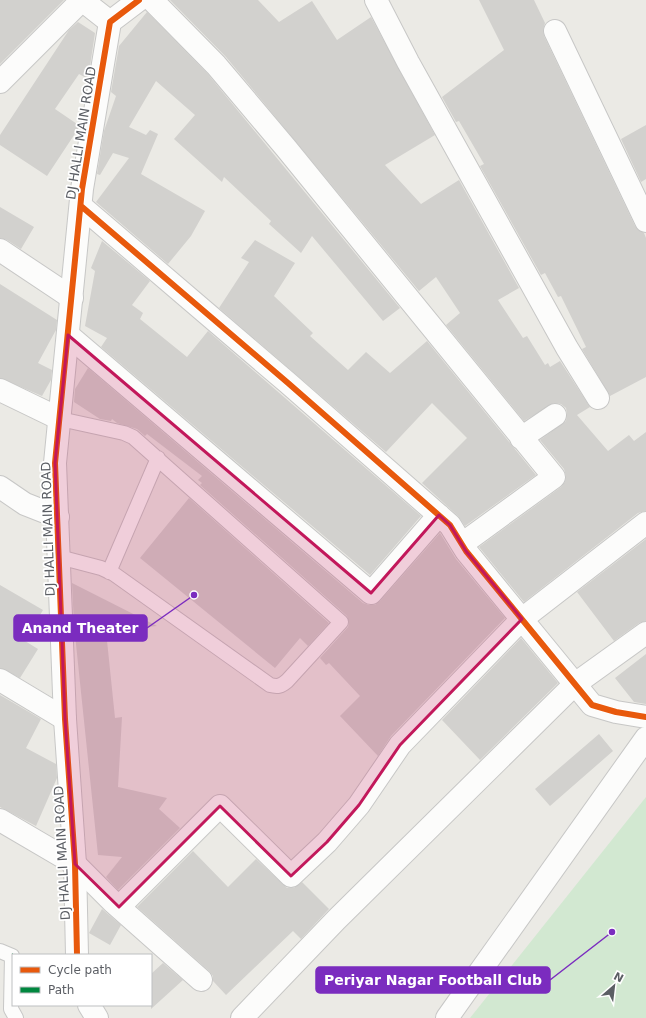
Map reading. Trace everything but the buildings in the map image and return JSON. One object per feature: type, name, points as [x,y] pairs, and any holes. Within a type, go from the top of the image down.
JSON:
[{"type":"street","points":[[0,82],[82,0],[110,22],[138,0]]},
{"type":"street","points":[[152,0],[216,66],[286,148],[554,477],[462,544]]},
{"type":"street","points":[[376,0],[408,62],[563,342],[598,398]]},
{"type":"street","name":"DJ HALLI MAIN ROAD","points":[[77,954],[75,864],[65,719],[55,463],[81,206],[110,22]]},
{"type":"street","points":[[555,31],[641,197],[646,221]]},
{"type":"street","points":[[81,206],[450,524],[462,544],[592,705],[616,712],[646,717]]},
{"type":"street","points":[[0,250],[72,298]]},
{"type":"street","points":[[68,335],[371,593],[439,515]]},
{"type":"street","points":[[0,390],[60,419]]},
{"type":"street","points":[[521,438],[555,415]]},
{"type":"street","points":[[0,487],[25,504],[58,516]]},
{"type":"street","points":[[119,907],[220,806],[291,876],[327,842],[359,805],[400,745],[522,619],[646,523]]},
{"type":"street","points":[[242,1018],[336,920],[575,684],[646,633]]},
{"type":"street","points":[[0,680],[65,719]]},
{"type":"street","points":[[447,1018],[646,738]]},
{"type":"street","points":[[0,820],[75,864],[119,907],[201,980]]},
{"type":"street","points":[[90,1006],[97,1018]]},
{"type":"lane","points":[[59,557],[110,572],[270,685],[282,685],[287,681],[341,622],[133,437],[124,433],[60,419]]},
{"type":"lane","points":[[110,572],[158,458]]},
{"type":"lane","points":[[0,951],[12,956],[10,1009],[16,1018]]},
{"type":"highlighted area","points":[[68,335],[371,593],[439,515],[450,525],[466,551],[522,619],[400,745],[359,805],[327,842],[291,876],[220,806],[119,907],[75,864],[65,719],[55,463]]},
{"type":"green space","points":[[646,797],[646,1018],[470,1018]]},
{"type":"cycle path","points":[[77,954],[75,864],[65,719],[55,463],[82,189],[110,22],[139,0]]},
{"type":"cycle path","points":[[81,206],[288,383],[450,525],[466,551],[592,705],[616,712],[646,717]]},
{"type":"place","name":"Anand Theater","points":[[194,595]]},
{"type":"place","name":"Periyar Nagar Football Club","points":[[612,932]]}]
